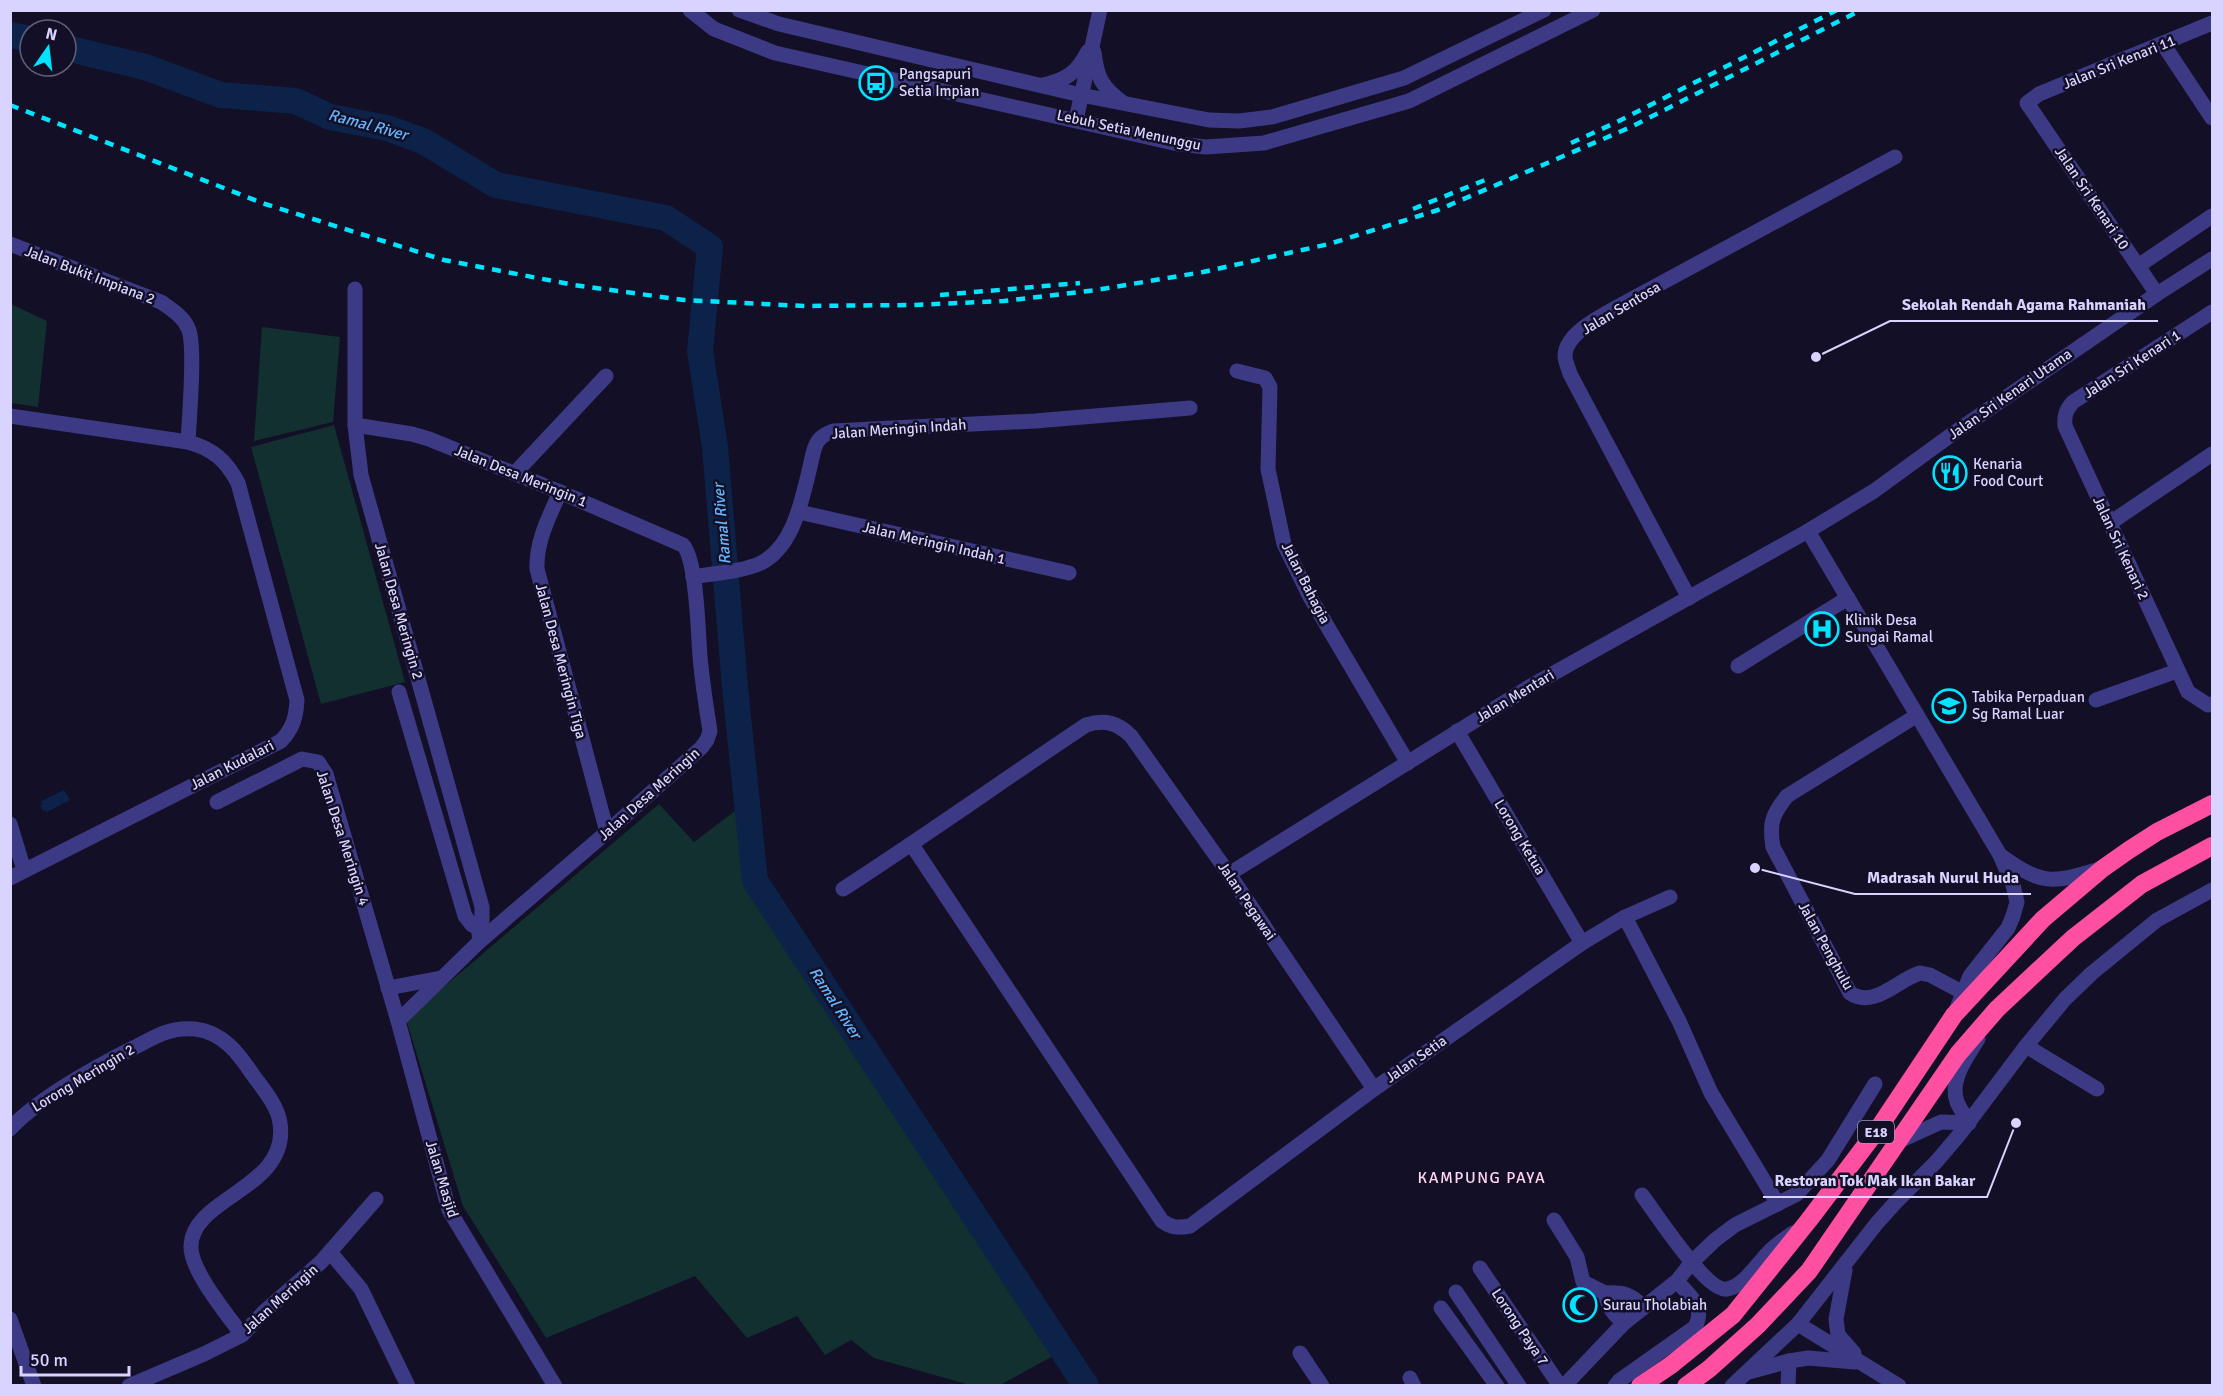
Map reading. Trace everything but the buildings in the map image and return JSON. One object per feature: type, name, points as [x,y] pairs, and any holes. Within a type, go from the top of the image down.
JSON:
[{"type":"highway","name":"E18","points":[[1640,1386],[1671,1365],[1733,1315],[1878,1129],[1954,1016],[2043,920],[2102,868],[2157,832],[2212,804]]},
{"type":"highway","name":"E18","points":[[1686,1386],[1709,1370],[1758,1325],[1809,1270],[1958,1053],[1997,1009],[2073,938],[2142,884],[2212,846]]},
{"type":"street","name":"Lebuh Setia Menunggu","points":[[690,10],[714,29],[776,53],[1178,144],[1206,147],[1264,143],[1409,101],[1593,10]]},
{"type":"street","points":[[739,10],[779,24],[1042,86],[1062,81],[1067,77],[1082,62],[1093,43]]},
{"type":"street","points":[[1076,120],[1100,10]]},
{"type":"street","name":"Lebuh Setia Menunggu","points":[[1042,86],[1209,120],[1272,117],[1404,78],[1544,10]]},
{"type":"street","name":"Jalan Sri Kenari 11","points":[[2027,103],[2039,94],[2212,23]]},
{"type":"street","points":[[1093,43],[1095,66],[1100,80],[1107,91],[1122,102]]},
{"type":"street","points":[[2163,44],[2212,118]]},
{"type":"street","name":"Jalan Sri Kenari 10","points":[[2027,103],[2157,294]]},
{"type":"street","name":"Jalan Sentosa","points":[[1689,598],[1570,374],[1564,356],[1571,338],[1587,325],[1630,300],[1895,157]]},
{"type":"street","points":[[2138,266],[2212,216]]},
{"type":"street","name":"Jalan Bukit Impiana 2","points":[[10,244],[161,302],[176,312],[189,329],[191,347],[188,442]]},
{"type":"street","name":"Jalan Sri Kenari Utama","points":[[1808,531],[1874,490],[2157,294],[2212,259]]},
{"type":"street","name":"Jalan Desa Meringin 2","points":[[356,289],[355,425],[364,486],[482,908],[479,933]]},
{"type":"street","name":"Jalan Sri Kenari 1","points":[[2065,426],[2067,409],[2073,402],[2212,312]]},
{"type":"street","name":"Jalan Bahagia","points":[[1237,371],[1264,378],[1270,387],[1268,469],[1284,544],[1310,597],[1408,763]]},
{"type":"street","points":[[515,473],[606,376]]},
{"type":"street","name":"Jalan Meringin Indah","points":[[693,577],[745,568],[761,562],[777,549],[799,512],[816,444],[824,434],[833,431],[1035,421],[1190,408]]},
{"type":"street","name":"Jalan Kudalari","points":[[10,416],[188,442],[205,447],[219,456],[230,468],[238,483],[297,700],[296,717],[291,730],[281,741],[17,874]]},
{"type":"street","name":"Jalan Desa Meringin 1","points":[[355,425],[429,439],[683,545]]},
{"type":"street","name":"Jalan Sri Kenari 2","points":[[2065,426],[2188,692],[2203,703],[2212,704]]},
{"type":"street","points":[[2110,523],[2212,456]]},
{"type":"street","name":"Jalan Desa Meringin Tiga","points":[[560,492],[540,540],[536,555],[537,569],[607,832]]},
{"type":"street","name":"Jalan Meringin Indah 1","points":[[799,512],[1069,573]]},
{"type":"street","points":[[1808,531],[2000,855],[2013,885],[2017,902],[2008,928],[1970,976],[1954,1016]]},
{"type":"street","name":"Jalan Mentari","points":[[1229,874],[1529,687],[1808,531]]},
{"type":"street","name":"Jalan Desa Meringin","points":[[398,1021],[441,978],[479,933],[607,832],[701,748],[710,735],[693,577],[688,553],[683,545]]},
{"type":"street","points":[[1738,666],[1848,598]]},
{"type":"street","points":[[2096,700],[2177,671]]},
{"type":"street","name":"Jalan Desa Meringin 2","points":[[399,692],[465,916],[479,933]]},
{"type":"street","name":"Jalan Penghulu","points":[[1917,716],[1787,796],[1775,811],[1770,829],[1773,847],[1850,993],[1857,998],[1867,999],[1920,973],[1930,975],[1962,992]]},
{"type":"street","name":"Jalan Pegawai","points":[[912,845],[1086,724],[1097,721],[1111,722],[1123,728],[1229,874],[1374,1089]]},
{"type":"street","name":"Lorong Ketua","points":[[1457,731],[1582,943]]},
{"type":"street","name":"Jalan Desa Meringin 4","points":[[217,802],[302,759],[318,762],[326,774],[398,1021]]},
{"type":"street","points":[[10,824],[17,874]]},
{"type":"street","points":[[843,889],[912,845]]},
{"type":"street","name":"Jalan Setia","points":[[912,845],[1162,1221],[1170,1227],[1179,1228],[1190,1226],[1374,1089],[1582,943],[1625,917],[1670,897]]},
{"type":"street","points":[[2000,855],[2025,872],[2046,880],[2067,879],[2102,868]]},
{"type":"street","points":[[1732,1386],[1798,1324],[1895,1203],[1936,1162],[1968,1124],[2026,1046],[2065,999],[2120,949],[2157,921],[2212,890]]},
{"type":"street","points":[[1625,917],[1679,1021],[1711,1093],[1778,1204]]},
{"type":"street","points":[[388,988],[441,978]]},
{"type":"street","points":[[1968,1124],[1956,1100],[1955,1089],[1959,1070],[1997,1009]]},
{"type":"street","name":"Jalan Masjid","points":[[398,1021],[449,1210],[555,1386]]},
{"type":"street","name":"Lorong Meringin 2","points":[[10,1130],[23,1114],[101,1065],[163,1033],[179,1028],[197,1029],[214,1034],[229,1044],[268,1098],[280,1120],[281,1138],[277,1155],[266,1170],[208,1215],[196,1228],[191,1243],[192,1257],[197,1270],[242,1335]]},
{"type":"street","points":[[2026,1046],[2097,1089]]},
{"type":"street","points":[[1564,1386],[1624,1323],[1677,1281],[1691,1263],[1715,1240],[1735,1225],[1797,1194],[1828,1160],[1875,1084]]},
{"type":"street","points":[[1894,1144],[1941,1122],[1968,1124]]},
{"type":"street","points":[[1642,1195],[1691,1263],[1716,1287],[1726,1290],[1739,1283],[1769,1251],[1809,1220]]},
{"type":"street","name":"Jalan Meringin","points":[[129,1386],[164,1378],[242,1335],[330,1252],[376,1199]]},
{"type":"street","points":[[1554,1220],[1577,1257],[1583,1281],[1605,1293],[1619,1292],[1631,1296],[1644,1307]]},
{"type":"street","points":[[330,1252],[361,1289],[405,1384]]},
{"type":"street","points":[[1846,1265],[1836,1319],[1838,1335],[1861,1363]]},
{"type":"street","name":"Lorong Paya 7","points":[[1480,1268],[1560,1386]]},
{"type":"street","points":[[1615,1386],[1620,1380],[1695,1327],[1700,1318],[1700,1308],[1677,1281]]},
{"type":"street","points":[[1456,1292],[1519,1386]]},
{"type":"street","points":[[1605,1293],[1607,1304],[1614,1315],[1624,1323]]},
{"type":"street","points":[[1441,1308],[1497,1386]]},
{"type":"street","points":[[10,1319],[34,1386]]},
{"type":"street","points":[[1798,1324],[1899,1386]]},
{"type":"street","points":[[1300,1353],[1322,1386]]},
{"type":"street","points":[[1747,1373],[1789,1360],[1828,1358],[1861,1363]]},
{"type":"street","points":[[1788,1386],[1789,1360]]},
{"type":"green space","points":[[11,304],[47,321],[38,407],[11,403]]},
{"type":"green space","points":[[262,327],[340,337],[333,422],[254,441]]},
{"type":"green space","points":[[334,425],[405,682],[321,704],[251,447]]},
{"type":"green space","points":[[659,804],[694,842],[735,811],[749,890],[1053,1356],[1000,1385],[970,1385],[874,1358],[851,1340],[825,1355],[797,1316],[747,1338],[695,1276],[546,1338],[463,1206],[406,1019]]},
{"type":"water","points":[[64,790],[70,800],[47,812],[43,811],[41,801]]},
{"type":"waterway","name":"Ramal River","points":[[10,35],[18,37]]},
{"type":"waterway","name":"Ramal River","points":[[78,51],[145,67],[221,95],[296,101],[330,117],[387,128],[423,141],[496,185],[666,218],[710,247],[700,351],[715,447],[735,687],[755,881],[1086,1386]]},
{"type":"railway","points":[[1571,143],[1837,10]]},
{"type":"railway","points":[[10,105],[265,204],[444,260],[574,285],[684,300],[804,306],[1004,301],[1096,290],[1203,272],[1329,244],[1438,210],[1631,127],[1861,10]]},
{"type":"railway","points":[[1413,209],[1485,180]]},
{"type":"railway","points":[[940,295],[1080,283]]},
{"type":"place","name":"Pangsapuri Setia Impian","points":[[876,83]]},
{"type":"place","name":"Sekolah Rendah Agama Rahmaniah","points":[[1816,357]]},
{"type":"place","name":"Kenaria Food Court","points":[[1950,473]]},
{"type":"place","name":"Klinik Desa Sungai Ramal","points":[[1822,629]]},
{"type":"place","name":"Tabika Perpaduan Sg Ramal Luar","points":[[1949,706]]},
{"type":"place","name":"Madrasah Nurul Huda","points":[[1755,868]]},
{"type":"place","name":"Restoran Tok Mak Ikan Bakar","points":[[2016,1123]]},
{"type":"place","name":"Surau Tholabiah","points":[[1580,1305]]},
{"type":"district","name":"KAMPUNG PAYA","points":[[1482,1178]]}]
